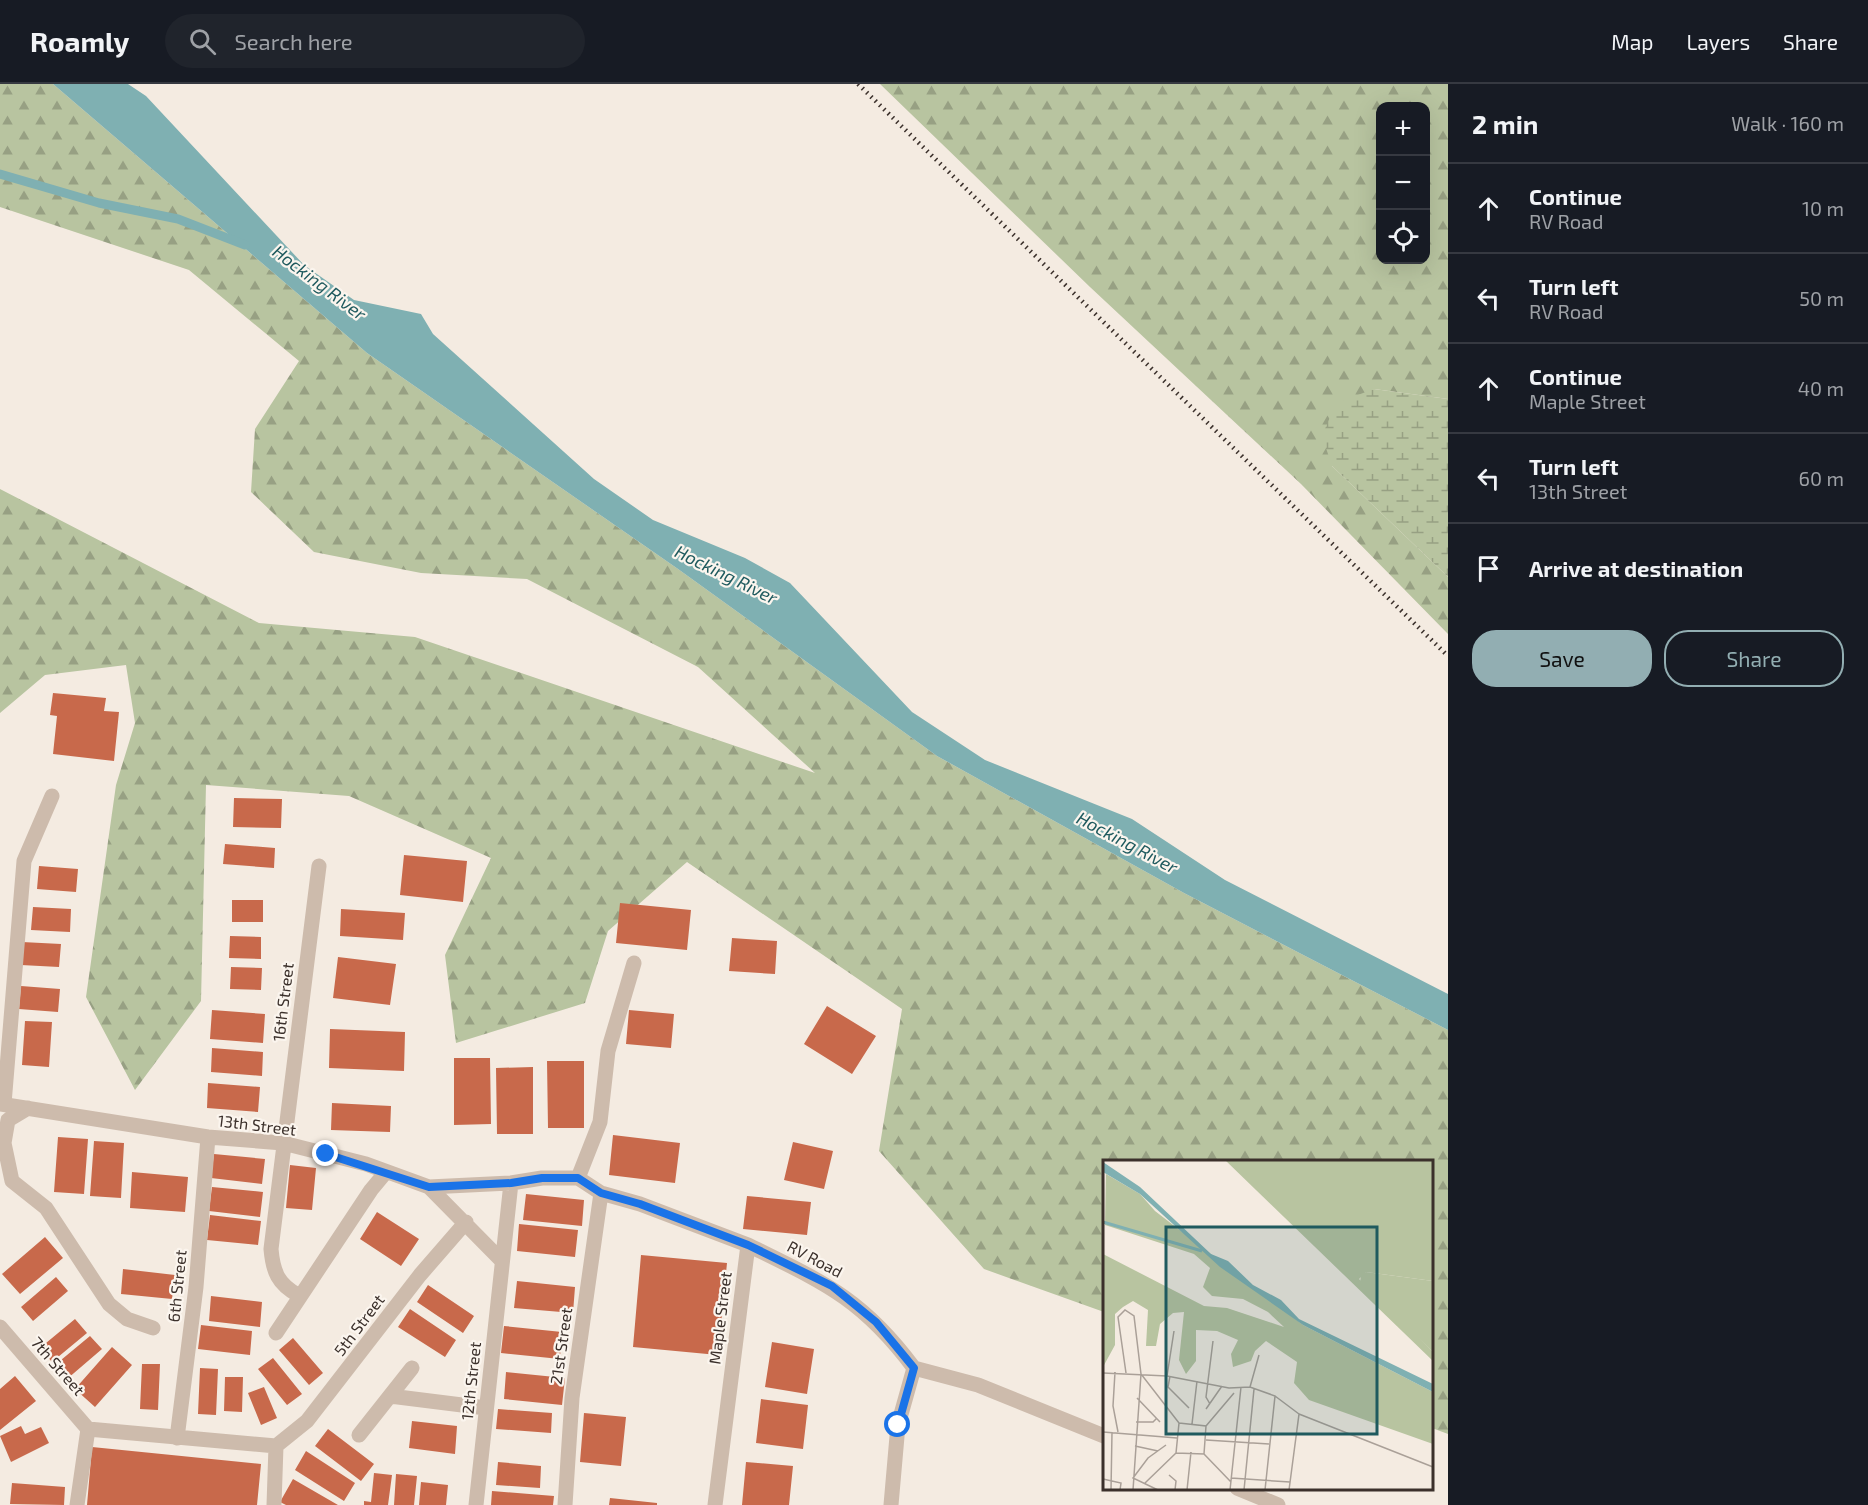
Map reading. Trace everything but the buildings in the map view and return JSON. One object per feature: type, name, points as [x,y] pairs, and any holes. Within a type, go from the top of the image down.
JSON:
[{"type":"lane","points":[[2,1104],[24,861],[52,796]]},
{"type":"lane","name":"16th Street","points":[[298,1295],[283,1286],[273,1269],[271,1249],[319,866]]},
{"type":"lane","points":[[634,963],[608,1051],[600,1122],[578,1178],[601,1193],[640,1204],[748,1245]]},
{"type":"lane","name":"13th Street","points":[[2,1104],[208,1137],[283,1143],[366,1164],[429,1187],[511,1183],[542,1178],[578,1178]]},
{"type":"lane","points":[[28,1108],[8,1120],[4,1143],[12,1180],[46,1208],[109,1304],[127,1319],[153,1328]]},
{"type":"lane","name":"6th Street","points":[[177,1438],[196,1287],[208,1137]]},
{"type":"lane","points":[[276,1333],[298,1295],[371,1190],[386,1173]]},
{"type":"lane","name":"12th Street","points":[[476,1505],[511,1183]]},
{"type":"lane","points":[[429,1187],[502,1261]]},
{"type":"lane","name":"21st Street","points":[[565,1505],[572,1398],[601,1193]]},
{"type":"lane","name":"5th Street","points":[[276,1446],[307,1421],[420,1275],[466,1222]]},
{"type":"lane","name":"RV Road","points":[[748,1245],[832,1286],[856,1304],[882,1329],[914,1368]]},
{"type":"lane","name":"Maple Street","points":[[715,1505],[748,1245]]},
{"type":"lane","name":"7th Street","points":[[0,1328],[88,1429]]},
{"type":"lane","points":[[359,1435],[412,1368]]},
{"type":"lane","points":[[891,1505],[898,1425],[914,1368],[978,1385],[1103,1436]]},
{"type":"lane","points":[[390,1396],[486,1408]]},
{"type":"lane","points":[[77,1505],[88,1429],[276,1446],[273,1505]]},
{"type":"lane","points":[[1242,1490],[1278,1505]]},
{"type":"green space","points":[[0,84],[53,84],[367,353],[678,569],[937,756],[1184,893],[1448,1030],[1448,1434],[1433,1428],[1433,1160],[1103,1160],[1103,1312],[984,1269],[879,1151],[902,1009],[687,862],[608,931],[585,1003],[456,1043],[445,955],[491,858],[349,796],[206,785],[201,1001],[135,1090],[86,997],[116,785],[135,723],[126,665],[45,675],[0,713],[0,489],[259,623],[415,637],[815,773],[698,667],[527,579],[421,573],[314,552],[251,492],[255,429],[299,361],[189,270],[0,207]]},
{"type":"green space","points":[[880,84],[1448,84],[1448,399],[1374,389],[1332,466],[1448,577],[1448,634],[1301,484],[1090,287]]},
{"type":"green space","points":[[1374,389],[1448,399],[1448,577],[1332,466],[1322,436],[1336,403]]},
{"type":"water","name":"Hocking River","points":[[53,84],[128,84],[146,96],[304,265],[354,300],[421,314],[433,334],[594,479],[653,520],[745,558],[790,583],[912,712],[985,760],[1132,819],[1225,880],[1448,994],[1448,1030],[1184,893],[937,756],[678,569],[367,353]]},
{"type":"waterway","points":[[0,174],[99,203],[178,219],[245,245]]},
{"type":"railway","points":[[858,84],[1448,656]]},
{"type":"route","points":[[326,1154],[366,1164],[429,1187],[511,1183],[542,1178],[578,1178],[601,1193],[640,1204],[748,1245],[832,1286],[876,1322],[895,1343],[914,1368],[898,1425]]}]
